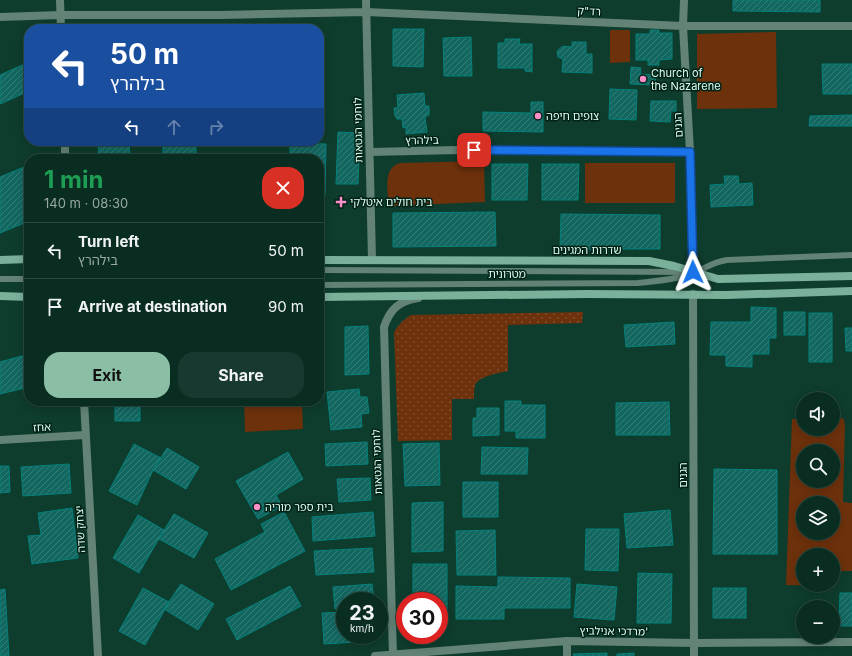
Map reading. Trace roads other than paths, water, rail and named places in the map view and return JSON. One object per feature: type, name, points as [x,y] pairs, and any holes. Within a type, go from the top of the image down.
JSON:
[{"type":"street","points":[[60,0],[61,24]]},
{"type":"street","name":"לוחמי הגטאות","points":[[366,0],[372,260]]},
{"type":"street","name":"הגנים","points":[[684,0],[683,26],[690,152],[693,272]]},
{"type":"street","name":"רד\"ק","points":[[0,17],[366,12],[683,26],[852,26]]},
{"type":"street","name":"בילהרץ","points":[[370,152],[458,150],[690,152]]},
{"type":"street","points":[[18,260],[24,258]]},
{"type":"street","points":[[0,260],[24,259]]},
{"type":"street","name":"שדרות המגינים","points":[[324,260],[649,261],[727,280],[852,276]]},
{"type":"street","points":[[324,297],[430,297],[852,291]]},
{"type":"street","name":"הגנים","points":[[693,294],[694,656]]},
{"type":"street","points":[[0,296],[24,297]]},
{"type":"street","name":"לוחמי הגטאות","points":[[393,655],[384,328],[387,318],[395,307],[408,300],[430,297]]},
{"type":"street","name":"יצחק שדה","points":[[84,406],[98,656]]},
{"type":"street","name":"אחז","points":[[0,440],[85,435]]},
{"type":"street","points":[[567,641],[567,656]]},
{"type":"street","name":"מרדכי אנילביץ'","points":[[375,656],[567,641],[694,643],[852,642]]},
{"type":"lane","name":"מטרונית","points":[[324,285],[638,283],[666,280],[687,275],[713,263],[727,260],[852,255]]},
{"type":"lane","name":"מטרונית","points":[[324,270],[693,272]]},
{"type":"lane","points":[[0,279],[24,279]]},
{"type":"place","name":"Church of the Nazarene","points":[[643,79]]},
{"type":"place","name":"צופים חיפה","points":[[538,116]]},
{"type":"place","name":"בית חולים איטלקי","points":[[341,202]]},
{"type":"place","name":"בית ספר מוריה","points":[[257,507]]}]
